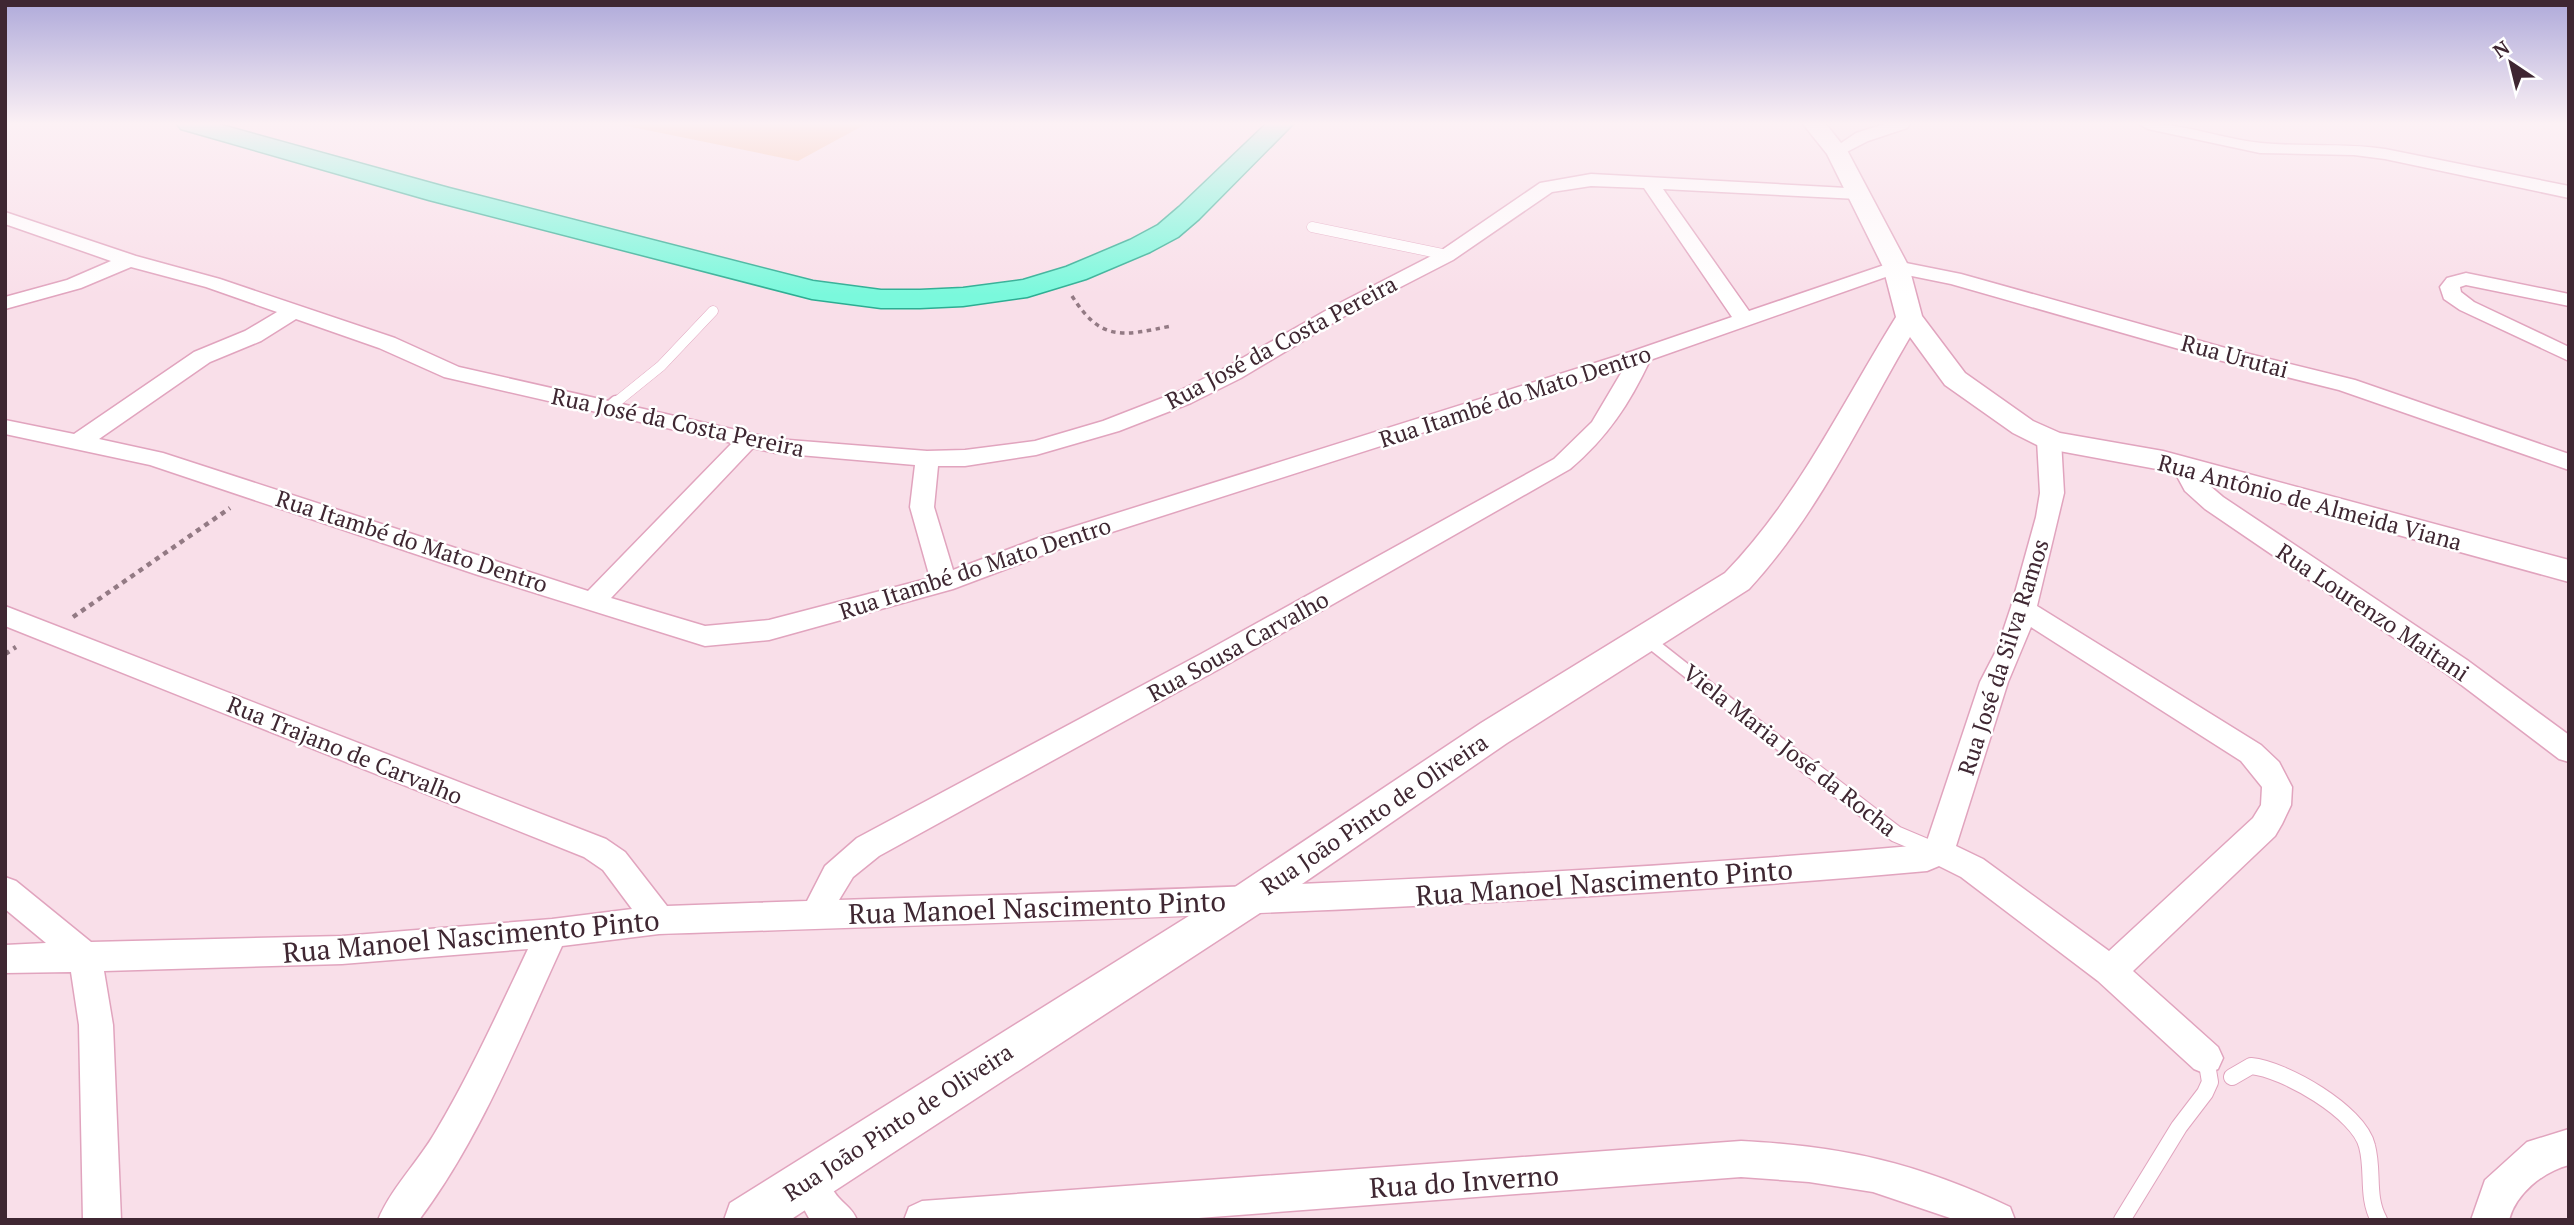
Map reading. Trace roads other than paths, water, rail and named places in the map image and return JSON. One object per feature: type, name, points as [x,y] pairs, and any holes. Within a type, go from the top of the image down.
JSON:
[{"type":"main road","points":[[393,181],[840,295],[881,299],[963,297],[1027,288],[1062,278],[1105,262],[1168,231],[1220,181]]},
{"type":"street","name":"Rua José da Costa Pereira","points":[[5,218],[129,260],[213,283],[387,343],[452,372],[776,446],[927,459],[1002,454],[1060,442],[1111,426],[1183,398],[1233,373],[1341,310],[1447,255],[1547,187],[1584,181]]},
{"type":"street","name":"Rua José da Costa Pereira","points":[[1624,181],[1858,193]]},
{"type":"street","points":[[1852,181],[1896,267],[1909,317],[1955,379],[1997,411],[2050,442]]},
{"type":"street","points":[[2517,181],[2569,192]]},
{"type":"street","points":[[1648,182],[1744,319]]},
{"type":"street","points":[[5,303],[74,284],[129,260]]},
{"type":"street","name":"Rua Itambé do Mato Dentro","points":[[5,428],[155,458],[487,569],[705,636],[739,635],[862,607],[944,583],[1053,542],[1642,356],[1896,267]]},
{"type":"street","name":"Rua Urutai","points":[[1896,267],[1954,278],[2222,354],[2347,385],[2569,462]]},
{"type":"street","points":[[2569,300],[2466,279],[2454,282],[2450,287],[2451,295],[2468,306],[2569,355]]},
{"type":"street","points":[[80,441],[202,357],[253,336],[294,311]]},
{"type":"street","name":"Rua João Pinto de Oliveira","points":[[747,1220],[1246,901],[1494,733],[1737,581],[1767,551],[1836,444],[1875,370],[1909,317]]},
{"type":"street","name":"Rua Sousa Carvalho","points":[[819,914],[825,890],[841,867],[869,847],[1211,661],[1562,464],[1606,422],[1642,356]]},
{"type":"street","points":[[594,600],[749,439]]},
{"type":"street","name":"Rua Antônio de Almeida Viana","points":[[2050,442],[2184,467],[2569,571]]},
{"type":"street","name":"Rua José da Silva Ramos","points":[[1939,852],[1994,682],[2010,649],[2048,517],[2052,493],[2050,442]]},
{"type":"street","points":[[927,459],[922,507],[944,583]]},
{"type":"street","name":"Rua Lourenzo Maitani","points":[[2184,467],[2193,485],[2214,503],[2457,667],[2569,751]]},
{"type":"street","points":[[2023,609],[2251,753],[2270,774],[2279,796],[2276,810],[2264,827],[2110,971]]},
{"type":"street","name":"Rua Trajano de Carvalho","points":[[5,615],[595,848],[614,861],[659,920]]},
{"type":"street","points":[[1939,852],[1972,868],[2110,971],[2219,1068]]},
{"type":"street","name":"Rua Manoel Nascimento Pinto","points":[[5,959],[342,950],[552,933],[659,920],[1427,895],[1833,867],[1927,858],[1939,852]]},
{"type":"street","points":[[5,890],[85,957],[96,1025],[102,1220]]},
{"type":"street","points":[[396,1220],[437,1167],[503,1042],[552,933]]},
{"type":"street","points":[[2490,1220],[2497,1193],[2540,1155],[2569,1147]]},
{"type":"street","name":"Rua do Inverno","points":[[922,1220],[1741,1159],[1802,1161],[1885,1175],[1969,1205],[1997,1220]]},
{"type":"street","points":[[807,1182],[827,1213],[839,1220]]},
{"type":"lane","points":[[1312,227],[1447,255]]},
{"type":"lane","points":[[609,408],[661,366],[713,311]]},
{"type":"lane","name":"Viela Maria José da Rocha","points":[[1645,638],[1879,822],[1921,846],[1939,852]]},
{"type":"lane","points":[[2122,1220],[2219,1068],[2251,1066],[2288,1077],[2347,1116],[2364,1136],[2369,1160],[2367,1180],[2379,1220]]}]
